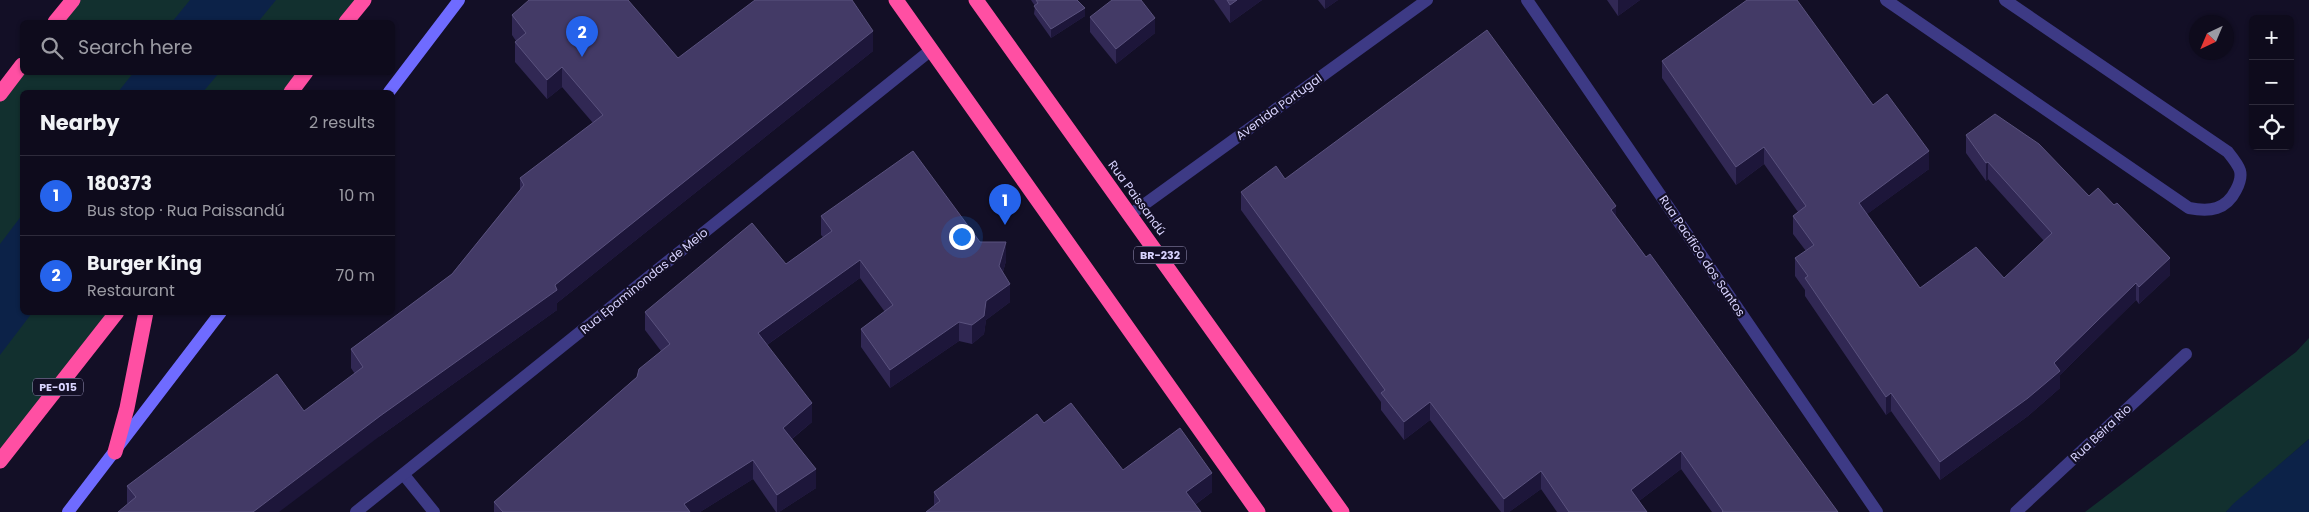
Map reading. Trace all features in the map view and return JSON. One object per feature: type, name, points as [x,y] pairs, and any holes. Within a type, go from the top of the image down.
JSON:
[{"type":"highway","points":[[57,20],[73,0]]},
{"type":"highway","points":[[348,20],[364,0]]},
{"type":"highway","points":[[896,0],[1258,512]]},
{"type":"highway","name":"Rua Paissandú","points":[[976,0],[1131,214],[1342,512]]},
{"type":"highway","points":[[0,94],[20,68]]},
{"type":"highway","points":[[292,90],[304,75]]},
{"type":"highway","name":"PE-015","points":[[0,461],[115,315]]},
{"type":"highway","points":[[114,452],[126,408],[145,315]]},
{"type":"main road","points":[[391,90],[459,0]]},
{"type":"main road","points":[[68,512],[219,315]]},
{"type":"street","name":"Avenida Portugal","points":[[1131,214],[1427,0]]},
{"type":"street","name":"Rua Pacífico dos Santos","points":[[1527,0],[1877,512]]},
{"type":"street","points":[[1886,0],[2189,208],[2212,210],[2226,205],[2241,180],[2240,170],[2228,152],[2005,0]]},
{"type":"street","name":"Rua Epaminondas de Melo","points":[[356,512],[932,50]]},
{"type":"street","name":"Rua Beira Rio","points":[[2016,512],[2186,354]]},
{"type":"street","points":[[404,475],[434,512]]},
{"type":"green space","points":[[73,0],[364,0],[348,20],[57,20]]},
{"type":"green space","points":[[20,74],[304,75],[293,90],[20,90],[20,315],[115,315],[0,461],[0,94]]},
{"type":"green space","points":[[2309,338],[2309,439],[2226,512],[2085,512],[2296,352]]},
{"type":"water","points":[[190,0],[276,0],[260,20],[174,20]]},
{"type":"water","points":[[132,75],[217,75],[205,90],[120,90]]},
{"type":"water","points":[[20,218],[20,315],[30,315],[0,355],[0,244]]},
{"type":"water","points":[[2309,439],[2309,512],[2226,512],[2233,504]]},
{"type":"building","points":[[529,0],[628,0],[678,58],[755,0],[852,0],[873,31],[555,285],[557,290],[380,416],[253,512],[118,512],[136,497],[127,486],[277,374],[304,411],[363,367],[351,349],[452,274],[524,185],[520,178],[603,115],[562,67],[547,80],[515,42],[526,33],[512,15]]},
{"type":"building","points":[[1036,0],[1077,0],[1085,8],[1051,29],[1034,6],[1038,3]]},
{"type":"building","points":[[1112,0],[1141,0],[1155,18],[1116,49],[1090,17]]},
{"type":"building","points":[[1227,0],[1237,0],[1230,5]]},
{"type":"building","points":[[1747,0],[1797,0],[1873,105],[1887,94],[1929,151],[1859,203],[1920,288],[1976,247],[2004,278],[2052,233],[1988,162],[1986,163],[1966,135],[1995,114],[2039,144],[2089,196],[2098,188],[2114,205],[2117,203],[2170,258],[2139,287],[2136,283],[2054,363],[2060,371],[2028,398],[1940,462],[1891,393],[1886,397],[1805,278],[1808,276],[1795,258],[1814,245],[1793,216],[1806,206],[1764,147],[1736,167],[1662,61]]},
{"type":"building","points":[[1487,30],[1616,206],[1611,210],[1646,257],[1650,254],[1838,512],[1722,512],[1681,451],[1631,490],[1647,512],[1569,512],[1541,471],[1504,499],[1430,402],[1404,422],[1381,393],[1385,390],[1241,192],[1276,166],[1285,179]]},
{"type":"building","points":[[913,151],[980,242],[1006,242],[999,266],[1010,284],[986,301],[984,316],[972,325],[959,322],[890,370],[861,329],[893,305],[860,260],[758,333],[812,403],[783,428],[816,469],[777,495],[753,460],[684,504],[690,512],[503,512],[494,502],[637,377],[639,369],[670,344],[645,312],[752,223],[786,264],[832,231],[821,216]]},
{"type":"building","points":[[1071,403],[1123,470],[1180,428],[1212,473],[1186,492],[1201,512],[926,512],[940,501],[934,492],[1037,414],[1044,423]]},
{"type":"place","name":"Burger King","points":[[582,57]]},
{"type":"place","name":"180373","points":[[1005,225]]}]
